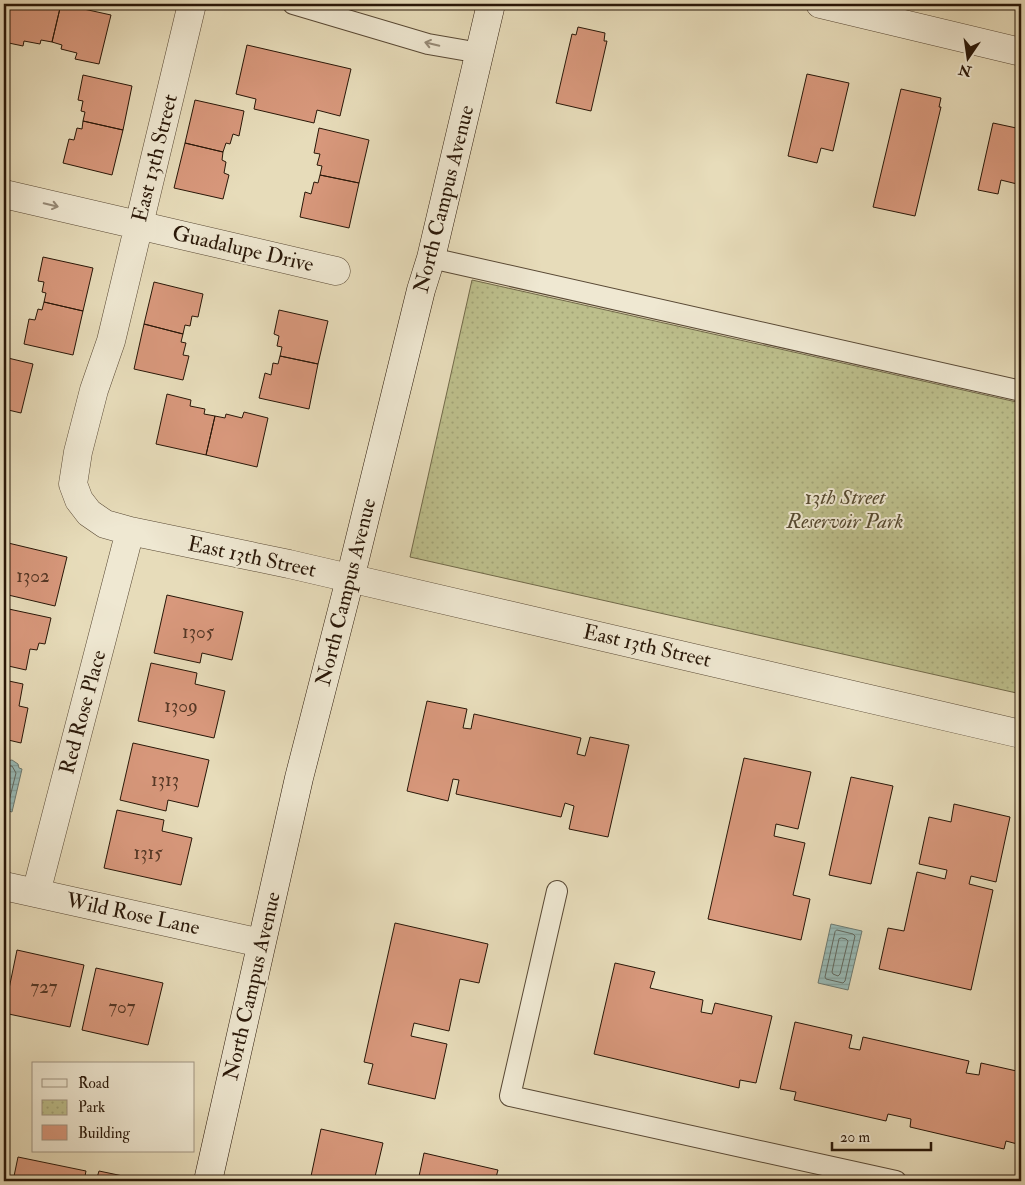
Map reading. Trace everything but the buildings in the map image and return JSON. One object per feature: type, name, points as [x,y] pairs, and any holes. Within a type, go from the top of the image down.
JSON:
[{"type":"street","name":"East 13th Street","points":[[192,4],[111,341],[94,390],[78,452],[73,484],[79,500],[89,513],[105,524],[130,531],[696,657],[1021,734]]},
{"type":"street","name":"North Campus Avenue","points":[[208,1181],[299,778],[414,318],[431,258],[491,4]]},
{"type":"street","points":[[820,4],[1021,52]]},
{"type":"street","name":"Guadalupe Drive","points":[[4,194],[336,271]]},
{"type":"street","name":"Red Rose Place","points":[[36,893],[130,531]]},
{"type":"street","name":"Wild Rose Lane","points":[[4,886],[261,943]]},
{"type":"lane","points":[[294,4],[428,44],[480,53]]},
{"type":"lane","points":[[431,258],[1021,391]]},
{"type":"lane","points":[[557,891],[510,1096],[896,1181]]},
{"type":"green space","name":"13th Street Reservoir Park","points":[[472,280],[1021,403],[1021,694],[410,557]]},
{"type":"water","points":[[12,760],[22,769],[12,812],[9,811],[4,815],[4,764],[6,761]]},
{"type":"water","points":[[831,924],[862,931],[848,990],[818,983]]}]
